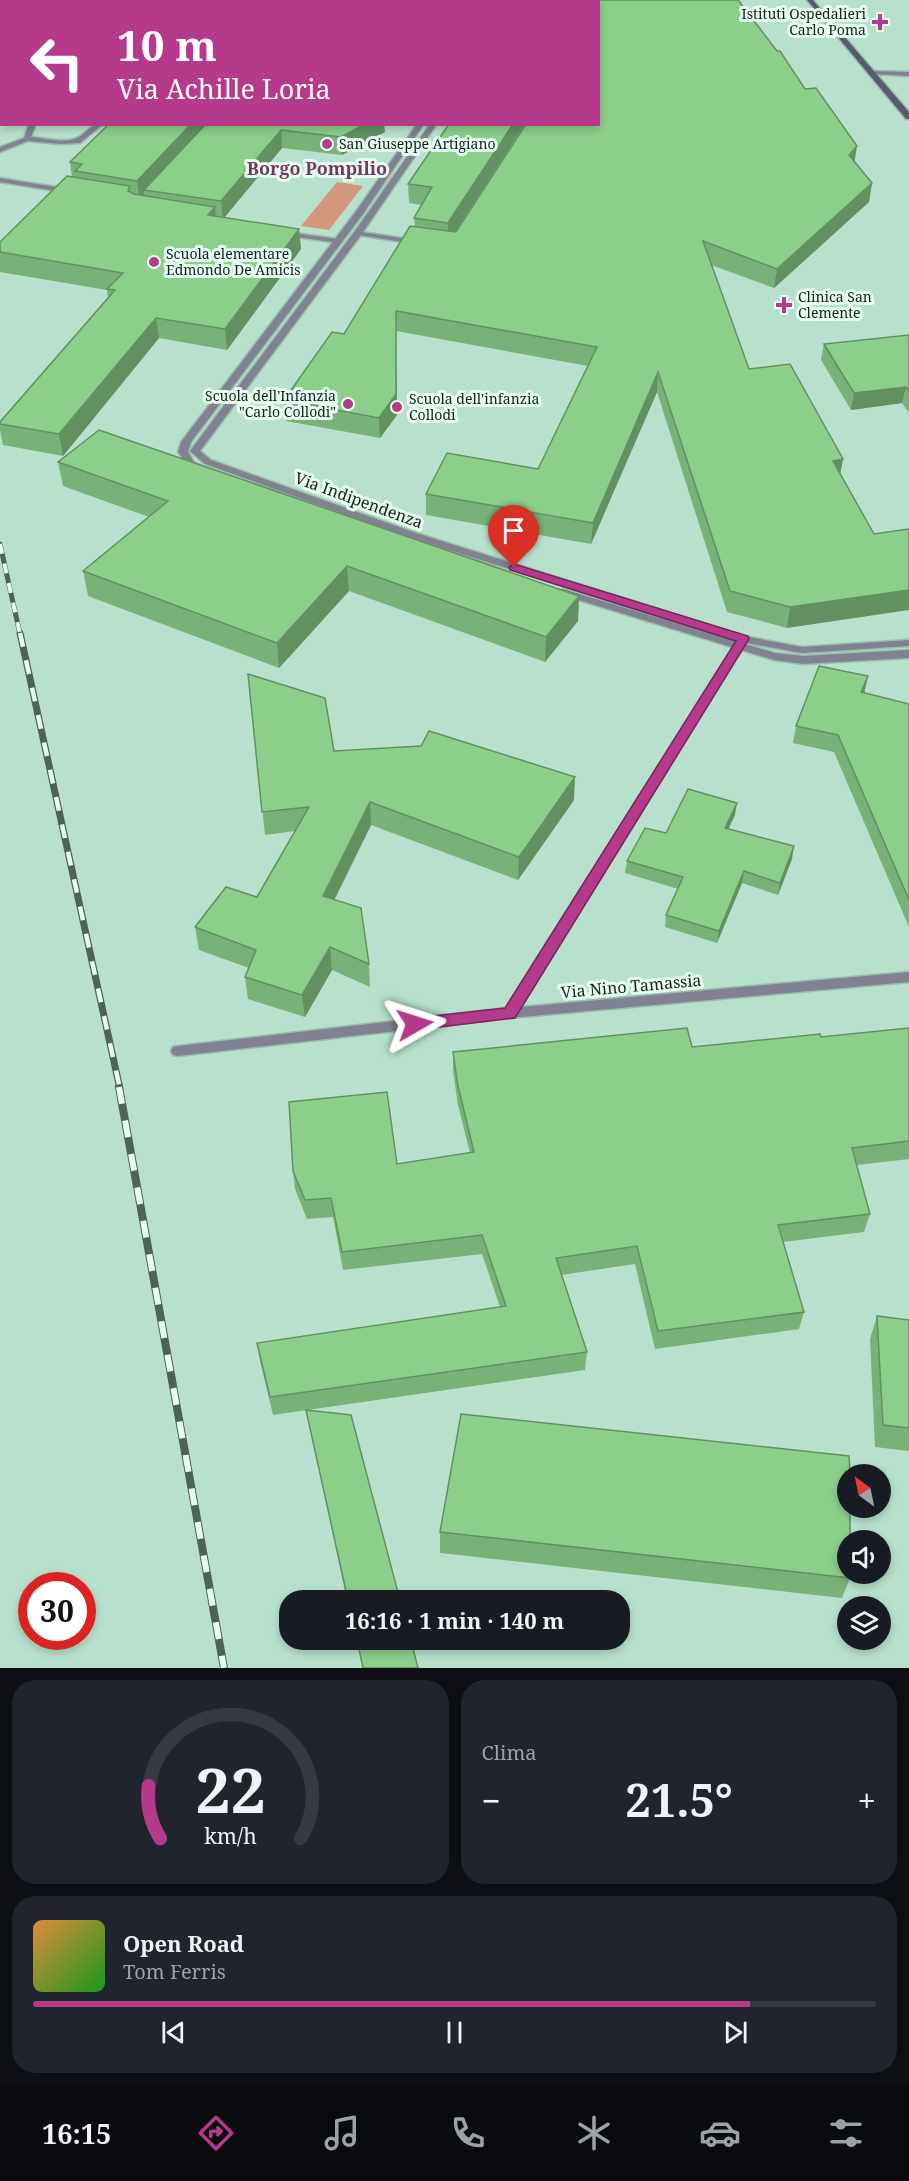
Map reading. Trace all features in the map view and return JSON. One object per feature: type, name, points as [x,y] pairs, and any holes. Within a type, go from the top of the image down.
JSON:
[{"type":"street","points":[[810,0],[909,117]]},
{"type":"street","points":[[873,73],[909,74]]},
{"type":"street","points":[[27,139],[32,126]]},
{"type":"street","points":[[0,150],[27,139],[77,141],[97,126]]},
{"type":"street","name":"Via Indipendenza","points":[[420,126],[338,242],[186,442],[183,452],[191,464],[226,480],[452,556],[741,643],[802,650],[909,643]]},
{"type":"street","name":"Via Indipendenza","points":[[433,126],[358,233],[195,450],[199,455],[208,462],[409,534],[741,643],[774,656],[803,660],[909,654]]},
{"type":"street","points":[[0,180],[83,194]]},
{"type":"street","points":[[0,188],[69,199]]},
{"type":"street","points":[[279,232],[338,242]]},
{"type":"street","points":[[358,233],[427,244]]},
{"type":"street","points":[[510,1013],[741,643]]},
{"type":"street","name":"Via Nino Tamassia","points":[[178,1051],[510,1013],[909,977]]},
{"type":"shaded area","points":[[337,182],[363,186],[329,230],[301,226]]},
{"type":"building","points":[[600,0],[738,0],[777,51],[780,51],[805,89],[816,88],[857,146],[849,155],[872,183],[777,269],[703,241],[749,369],[790,364],[843,459],[833,461],[874,534],[909,529],[909,590],[790,607],[730,591],[658,372],[593,523],[426,494],[447,453],[538,469],[597,347],[396,311],[396,394],[379,418],[284,400],[332,332],[344,334],[410,226],[456,232],[525,126],[600,126]]},
{"type":"building","points":[[107,126],[189,126],[137,181],[75,171],[82,164],[70,162]]},
{"type":"building","points":[[204,126],[361,126],[341,137],[281,130],[221,201],[144,190]]},
{"type":"building","points":[[448,126],[512,126],[448,223],[414,218],[432,187],[408,184]]},
{"type":"building","points":[[67,176],[130,186],[128,191],[134,194],[215,207],[208,215],[299,229],[225,329],[156,318],[59,434],[0,424],[0,422],[115,290],[107,289],[123,273],[0,252],[0,242]]},
{"type":"building","points":[[909,335],[909,391],[906,387],[854,393],[824,344]]},
{"type":"building","points":[[99,430],[579,596],[546,637],[347,566],[277,643],[83,571],[168,501],[58,462]]},
{"type":"building","points":[[819,666],[868,676],[861,692],[909,704],[909,900],[838,735],[796,726]]},
{"type":"building","points":[[248,674],[325,698],[334,751],[421,746],[429,731],[575,777],[519,857],[370,802],[323,896],[361,908],[369,964],[330,947],[302,995],[245,977],[256,950],[195,927],[226,887],[257,897],[309,807],[262,812]]},
{"type":"building","points":[[688,789],[737,803],[725,828],[794,846],[780,883],[744,871],[719,931],[666,915],[683,877],[627,861],[645,828],[666,833]]},
{"type":"building","points":[[687,1028],[692,1047],[909,1028],[909,1141],[852,1148],[870,1214],[778,1225],[804,1312],[658,1331],[637,1246],[556,1258],[587,1352],[270,1397],[257,1343],[506,1306],[482,1235],[342,1252],[331,1198],[305,1200],[293,1171],[289,1102],[387,1092],[397,1164],[474,1152],[458,1086],[453,1052]]},
{"type":"building","points":[[877,1316],[909,1320],[909,1428],[883,1425]]},
{"type":"building","points":[[306,1410],[351,1415],[397,1590],[346,1590]]},
{"type":"building","points":[[461,1414],[849,1456],[849,1464],[837,1464],[837,1518],[850,1518],[850,1530],[837,1530],[837,1577],[440,1532]]},
{"type":"building","points":[[359,1650],[414,1650],[418,1668],[363,1668]]},
{"type":"railway","points":[[0,544],[20,634]]},
{"type":"railway","points":[[20,633],[120,1089]]},
{"type":"railway","points":[[119,1087],[224,1668]]},
{"type":"place","name":"Istituti Ospedalieri Carlo Poma","points":[[880,22]]},
{"type":"place","name":"San Giuseppe Artigiano","points":[[327,144]]},
{"type":"place","name":"Scuola elementare Edmondo De Amicis","points":[[154,262]]},
{"type":"place","name":"Clinica San Clemente","points":[[784,305]]},
{"type":"place","name":"Scuola dell'Infanzia \"Carlo Collodi\"","points":[[348,404]]},
{"type":"place","name":"Scuola dell'infanzia Collodi","points":[[397,407]]},
{"type":"district","name":"Borgo Pompilio","points":[[317,169]]},
{"type":"route","points":[[415,1024],[510,1013],[743,639],[514,567]]}]
